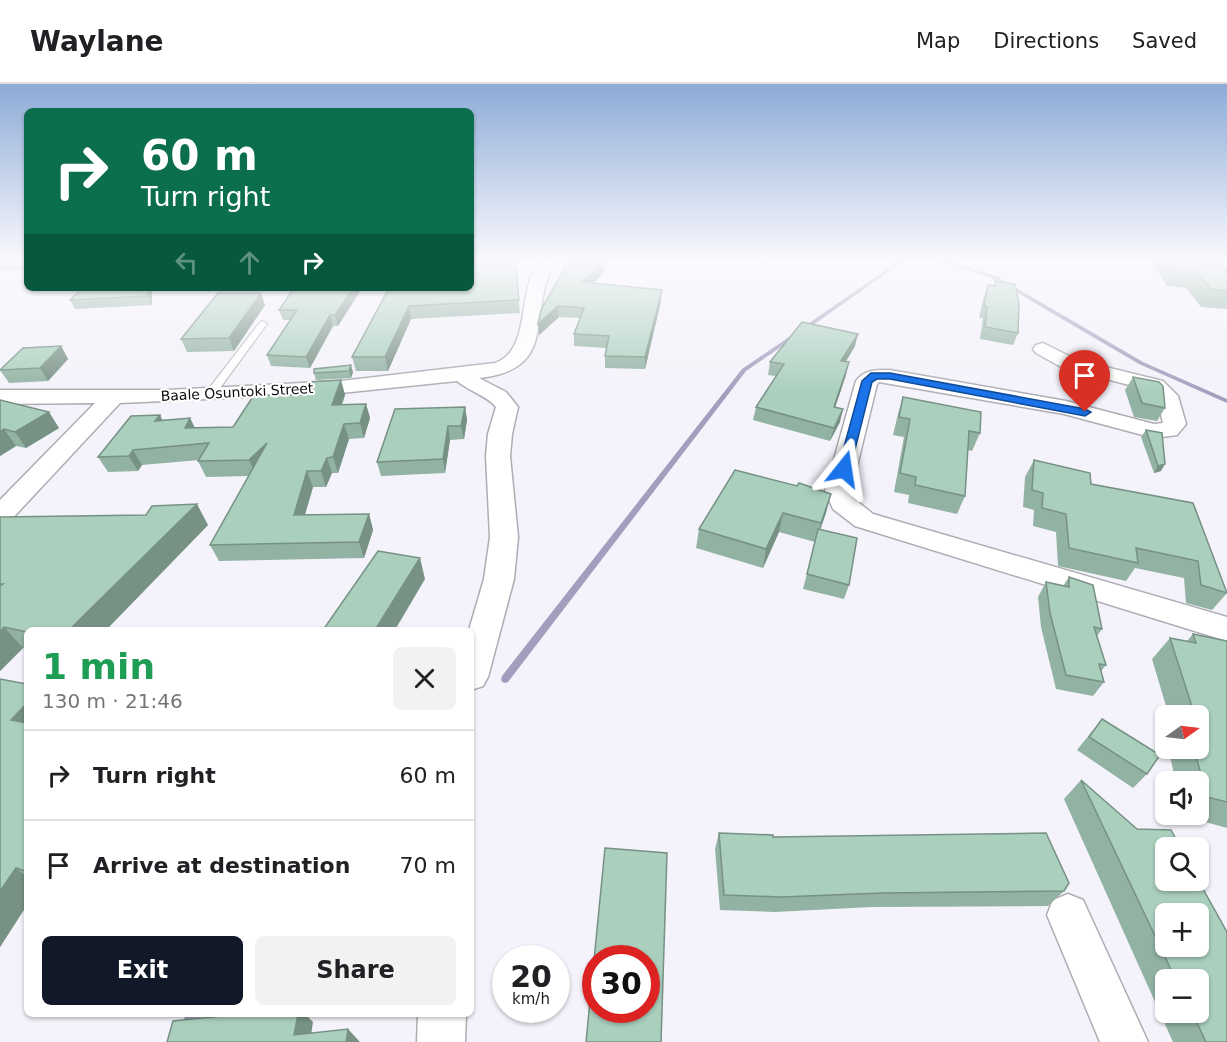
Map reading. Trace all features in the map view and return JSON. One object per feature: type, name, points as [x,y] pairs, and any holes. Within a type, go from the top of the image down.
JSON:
[{"type":"street","name":"Baale Osuntoki Street","points":[[0,397],[113,397],[341,387],[463,375],[508,366],[516,361],[524,347],[532,305]]},
{"type":"street","points":[[1042,349],[1070,364],[1156,385],[1167,396],[1175,424],[1169,430],[1154,431],[1066,408],[890,376],[875,376],[867,381],[838,491],[842,503],[864,520],[1227,629]]},
{"type":"street","points":[[463,375],[478,387],[496,393],[504,400],[507,407],[500,434],[498,456],[504,537],[499,579],[474,666]]},
{"type":"street","points":[[0,516],[70,439],[113,397]]},
{"type":"street","points":[[1068,915],[1124,1042]]},
{"type":"street","points":[[441,1042],[442,1017]]},
{"type":"lane","points":[[211,393],[263,324]]},
{"type":"building","points":[[209,305],[253,305],[229,338],[181,339]]},
{"type":"building","points":[[283,305],[342,305],[335,315],[330,315],[306,357],[267,355],[297,310],[279,310]]},
{"type":"building","points":[[380,305],[433,305],[409,306],[385,357],[352,357]]},
{"type":"building","points":[[544,305],[658,305],[645,357],[605,356],[609,336],[574,334],[584,308],[558,306],[538,324]]},
{"type":"building","points":[[1019,305],[1018,333],[985,327],[987,307],[984,306]]},
{"type":"building","points":[[802,322],[858,334],[841,361],[849,362],[834,407],[843,409],[834,428],[756,407],[784,364],[770,362]]},
{"type":"building","points":[[61,346],[40,368],[0,370],[23,348]]},
{"type":"building","points":[[351,365],[349,371],[314,373],[314,369]]},
{"type":"building","points":[[1133,377],[1159,382],[1163,386],[1165,408],[1142,403]]},
{"type":"building","points":[[341,380],[332,405],[366,404],[360,423],[344,424],[333,457],[327,458],[321,471],[307,471],[294,515],[369,514],[359,542],[210,545],[267,443],[249,460],[198,461],[209,443],[133,450],[129,456],[98,457],[131,416],[160,415],[155,421],[190,418],[185,428],[233,427],[254,395],[306,395],[308,382]]},
{"type":"building","points":[[903,397],[981,412],[980,433],[969,431],[965,496],[915,485],[916,477],[900,473],[910,419],[899,417]]},
{"type":"building","points":[[0,400],[49,412],[15,432],[4,429],[0,432]]},
{"type":"building","points":[[465,407],[461,426],[448,426],[443,459],[377,462],[395,409]]},
{"type":"building","points":[[1146,430],[1162,433],[1165,464],[1158,466]]},
{"type":"building","points":[[1034,460],[1090,473],[1091,484],[1193,503],[1227,593],[1201,585],[1198,561],[1136,548],[1138,563],[1069,548],[1066,514],[1042,508],[1043,493],[1032,490]]},
{"type":"building","points":[[735,470],[797,486],[799,483],[831,494],[821,523],[783,513],[766,549],[699,529]]},
{"type":"building","points":[[197,504],[72,627],[24,627],[24,631],[4,627],[0,632],[0,586],[3,584],[0,584],[0,517],[146,515],[152,506]]},
{"type":"building","points":[[818,529],[857,538],[849,585],[807,574]]},
{"type":"building","points":[[378,551],[420,558],[377,627],[325,627]]},
{"type":"building","points":[[1069,577],[1093,585],[1102,629],[1094,627],[1106,665],[1099,664],[1104,682],[1066,675],[1050,613],[1046,582],[1069,587]]},
{"type":"building","points":[[1193,634],[1227,641],[1227,802],[1209,798],[1209,771],[1200,771],[1197,759],[1209,759],[1209,705],[1191,705],[1170,638],[1196,643]]},
{"type":"building","points":[[0,679],[24,683],[24,706],[11,720],[24,722],[24,871],[16,868],[0,891]]},
{"type":"building","points":[[1102,719],[1155,752],[1155,759],[1157,759],[1147,774],[1089,737]]},
{"type":"building","points":[[1081,780],[1137,829],[1171,830],[1175,837],[1155,837],[1155,891],[1204,891],[1227,932],[1227,1042],[1206,1042],[1197,1023],[1209,1023],[1209,969],[1171,969],[1165,957],[1209,957],[1209,903],[1155,903],[1155,936]]},
{"type":"building","points":[[719,833],[773,835],[773,837],[1046,833],[1069,883],[1064,891],[882,893],[781,897],[724,895]]},
{"type":"building","points":[[605,848],[667,853],[661,1042],[586,1042],[588,1023],[660,1023],[660,945],[596,945]]},
{"type":"building","points":[[212,1017],[297,1017],[294,1035],[348,1029],[346,1042],[167,1042],[173,1021]]},
{"type":"waterway","points":[[804,329],[839,305]]},
{"type":"waterway","points":[[1041,305],[1141,363],[1227,401]]},
{"type":"waterway","points":[[505,679],[744,370],[794,336]]},
{"type":"waterway","points":[[186,1025],[193,1017]]},
{"type":"route","points":[[844,469],[867,381],[875,376],[890,376],[1085,412]]}]
